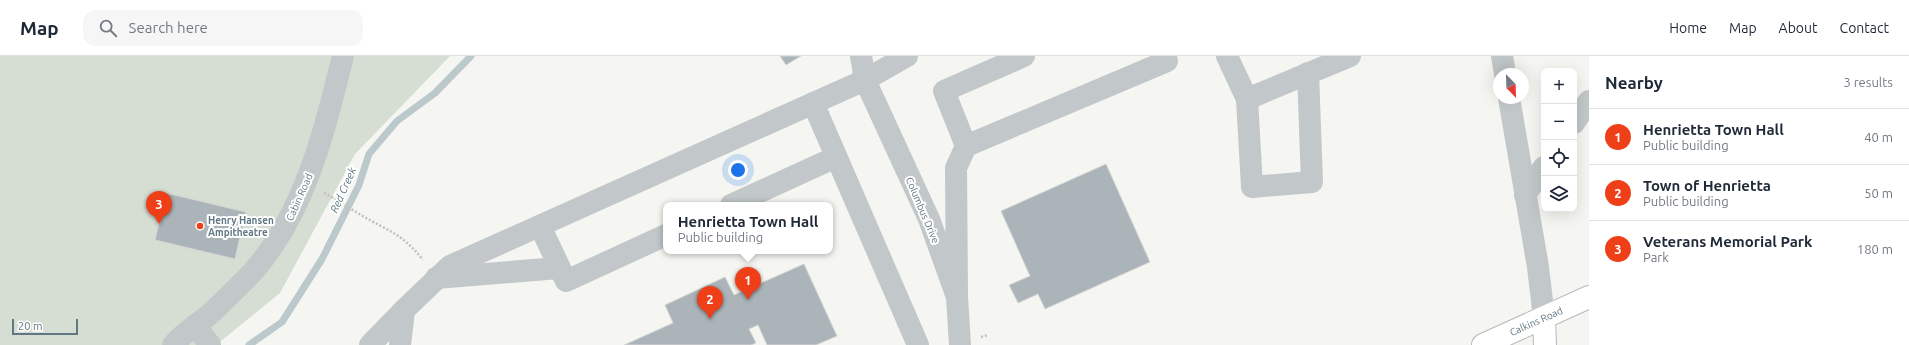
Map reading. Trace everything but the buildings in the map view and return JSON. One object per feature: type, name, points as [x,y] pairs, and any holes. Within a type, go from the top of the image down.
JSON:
[{"type":"main road","name":"Calkins Road","points":[[1483,345],[1589,297]]},
{"type":"main road","points":[[1544,318],[1545,345]]},
{"type":"street","name":"Cabin Road","points":[[173,345],[251,273],[285,228],[306,182],[317,152],[344,56]]},
{"type":"street","name":"Columbus Drive","points":[[861,56],[865,80],[929,220],[957,297],[960,345]]},
{"type":"street","points":[[370,345],[404,310],[432,272],[450,266],[865,80],[906,56]]},
{"type":"street","points":[[966,146],[944,91],[1024,56]]},
{"type":"street","points":[[957,297],[956,168],[966,146],[1167,61],[1164,56]]},
{"type":"street","points":[[1227,56],[1247,99],[1252,188],[1312,182],[1308,73]]},
{"type":"street","points":[[1502,56],[1504,68]]},
{"type":"street","points":[[1247,99],[1346,57]]},
{"type":"street","points":[[1577,119],[1589,101]]},
{"type":"street","points":[[813,103],[918,345]]},
{"type":"street","points":[[1510,104],[1538,267],[1544,318]]},
{"type":"street","points":[[738,202],[836,157]]},
{"type":"street","points":[[1525,196],[1541,172]]},
{"type":"street","points":[[540,226],[566,281],[663,236]]},
{"type":"street","points":[[432,272],[559,268]]},
{"type":"street","points":[[400,345],[404,310]]},
{"type":"street","points":[[195,325],[210,345]]},
{"type":"path","points":[[339,201],[361,215],[399,235],[414,248],[432,272]]},
{"type":"shaded area","points":[[0,56],[450,56],[355,154],[280,293],[216,345],[0,345]]},
{"type":"waterway","name":"Red Creek","points":[[249,345],[282,322],[322,259],[359,185],[369,154],[397,121],[435,93],[471,56]]},
{"type":"place","name":"Veterans Memorial Park","points":[[159,224]]},
{"type":"place","name":"Henry Hansen Ampitheatre","points":[[200,226]]},
{"type":"place","name":"Henrietta Town Hall","points":[[748,300]]},
{"type":"place","name":"Town of Henrietta","points":[[710,319]]}]
